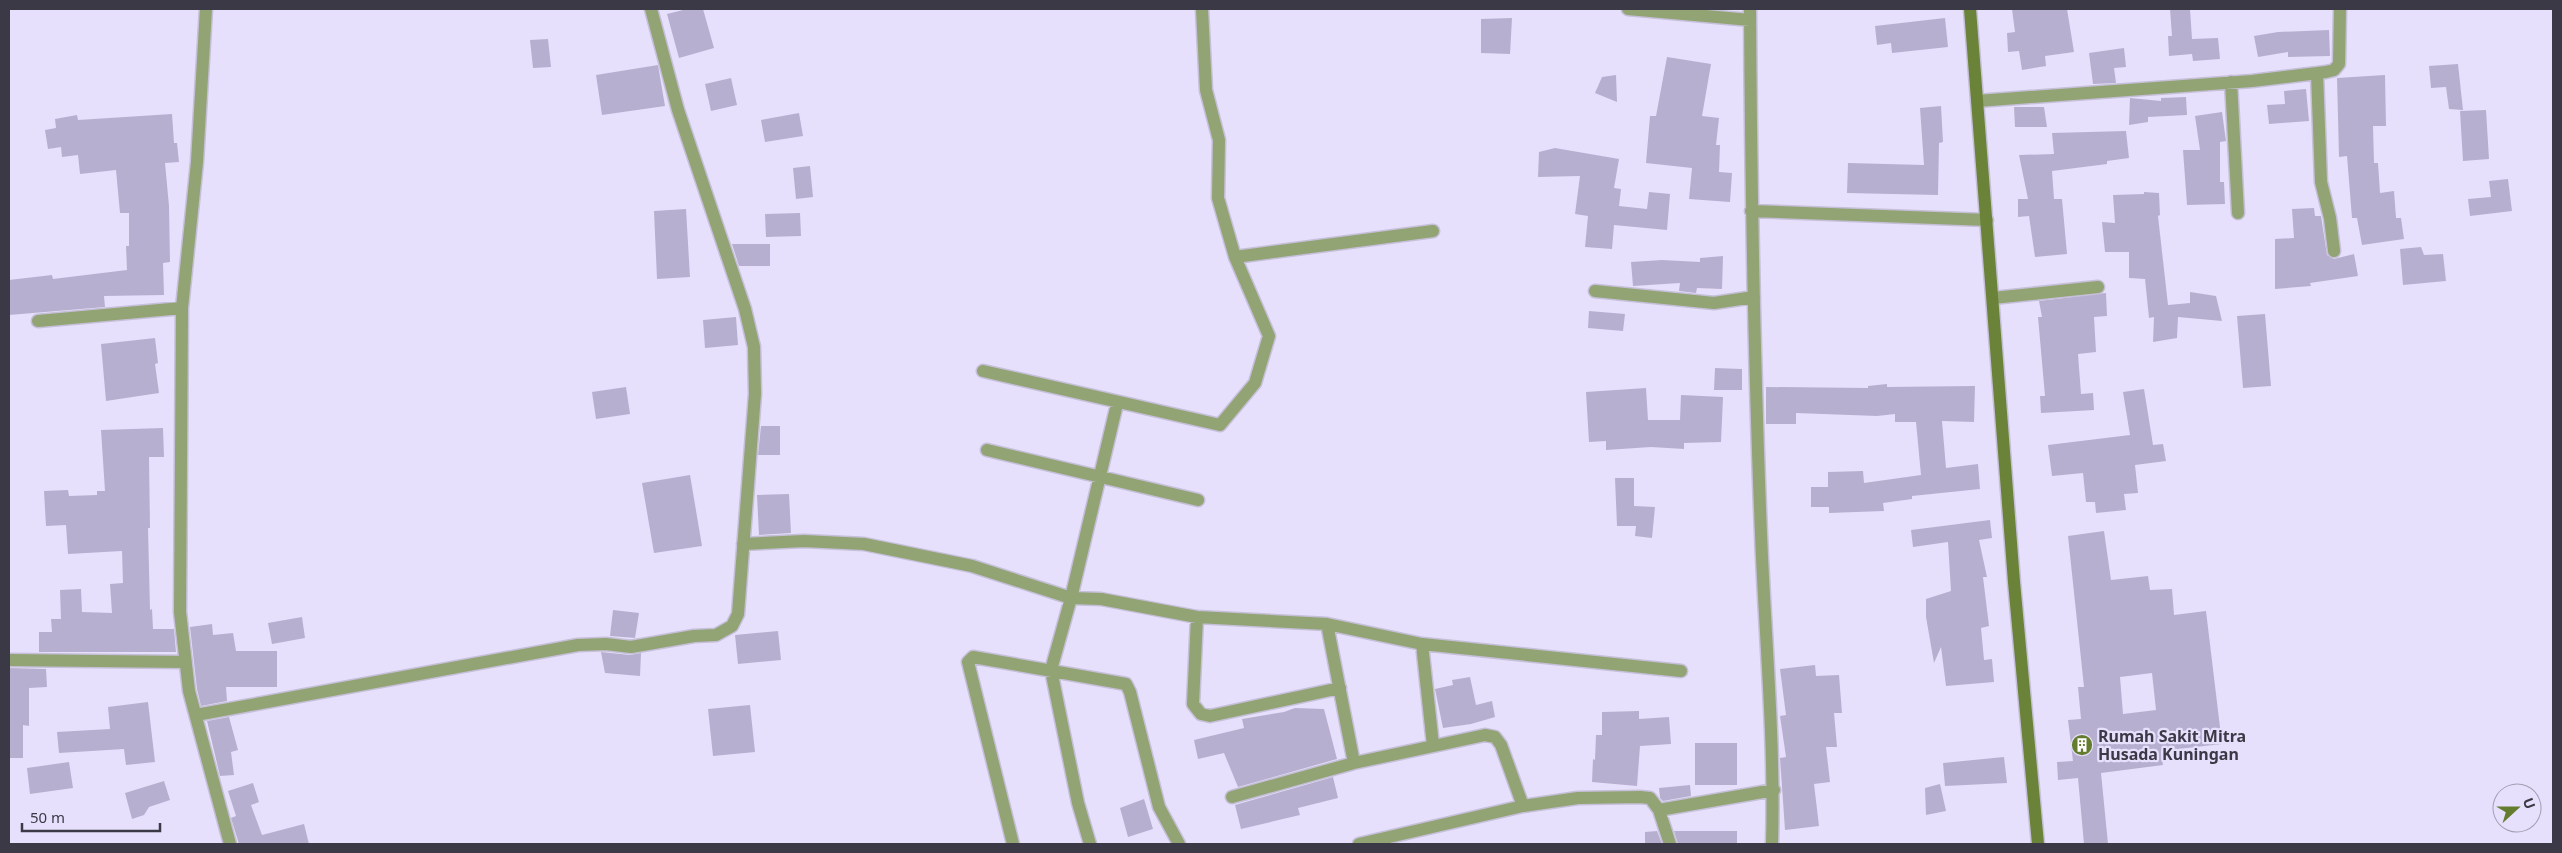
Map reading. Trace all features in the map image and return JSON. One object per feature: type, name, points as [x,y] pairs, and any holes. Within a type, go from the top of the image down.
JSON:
[{"type":"main road","points":[[1970,9],[2014,582],[2038,844]]},
{"type":"street","points":[[206,9],[197,162],[182,308],[180,567],[184,662],[230,844]]},
{"type":"street","points":[[196,715],[578,645],[606,644],[632,647],[694,636],[716,635],[732,626],[738,614],[755,394],[754,346],[745,309],[678,110],[651,9]]},
{"type":"street","points":[[983,371],[1117,404],[1220,425],[1255,382],[1269,336],[1234,257],[1218,198],[1219,140],[1206,90],[1202,9]]},
{"type":"street","points":[[1628,9],[1750,14],[1754,298],[1761,534],[1774,790],[1772,844]]},
{"type":"street","points":[[1978,101],[2231,82],[2334,70],[2339,64],[2340,9]]},
{"type":"street","points":[[2317,73],[2321,182],[2330,218],[2334,251]]},
{"type":"street","points":[[2231,82],[2238,213]]},
{"type":"street","points":[[1752,211],[1987,220]]},
{"type":"street","points":[[1234,257],[1433,231]]},
{"type":"street","points":[[1993,298],[2098,287]]},
{"type":"street","points":[[1595,291],[1714,303],[1754,298]]},
{"type":"street","points":[[38,321],[182,308]]},
{"type":"street","points":[[1090,844],[1078,803],[1051,670],[1071,598],[1117,404]]},
{"type":"street","points":[[987,450],[1198,500]]},
{"type":"street","points":[[743,544],[814,541],[864,544],[972,566],[1071,598],[1101,599],[1197,617],[1327,624],[1422,644],[1681,671]]},
{"type":"street","points":[[1197,617],[1192,704],[1201,714],[1210,716],[1340,688]]},
{"type":"street","points":[[1327,624],[1354,763]]},
{"type":"street","points":[[1422,644],[1433,746]]},
{"type":"street","points":[[1013,844],[968,662],[970,659],[978,656],[1122,683],[1128,687],[1159,807],[1179,844]]},
{"type":"street","points":[[9,660],[184,662]]},
{"type":"street","points":[[1232,798],[1354,763],[1485,734],[1495,737],[1501,745],[1523,806]]},
{"type":"street","points":[[1659,810],[1774,790]]},
{"type":"street","points":[[1359,844],[1523,806],[1578,798],[1640,797],[1650,798],[1659,810],[1670,844]]},
{"type":"building","points":[[687,9],[703,9],[714,48],[679,58],[667,14]]},
{"type":"building","points":[[2012,9],[2067,9],[2074,52],[2045,56],[2046,66],[2022,70],[2019,51],[2008,52],[2007,33],[2015,32]]},
{"type":"building","points":[[2170,9],[2190,9],[2192,39],[2218,38],[2220,59],[2193,61],[2192,54],[2169,56],[2168,36],[2172,36]]},
{"type":"building","points":[[1512,18],[1510,54],[1481,53],[1481,19]]},
{"type":"building","points":[[1945,18],[1948,47],[1892,53],[1891,43],[1877,45],[1875,26]]},
{"type":"building","points":[[2329,30],[2330,56],[2288,57],[2288,52],[2258,57],[2254,36],[2278,32]]},
{"type":"building","points":[[548,39],[551,67],[533,68],[530,40]]},
{"type":"building","points":[[2124,48],[2126,67],[2114,68],[2116,83],[2093,84],[2089,53]]},
{"type":"building","points":[[1667,57],[1711,64],[1702,116],[1719,118],[1716,145],[1720,145],[1719,172],[1732,173],[1730,202],[1689,199],[1692,168],[1646,163],[1650,116],[1656,116]]},
{"type":"building","points":[[2458,64],[2463,110],[2449,109],[2446,87],[2431,88],[2429,66]]},
{"type":"building","points":[[658,65],[665,106],[602,115],[596,75]]},
{"type":"building","points":[[1616,75],[1617,102],[1595,93],[1602,77]]},
{"type":"building","points":[[2385,75],[2386,126],[2373,126],[2374,163],[2378,163],[2380,193],[2394,191],[2396,218],[2401,218],[2404,239],[2362,245],[2357,218],[2352,218],[2347,156],[2339,157],[2337,78]]},
{"type":"building","points":[[731,78],[737,105],[711,111],[705,84]]},
{"type":"building","points":[[2306,89],[2309,121],[2269,124],[2267,105],[2285,104],[2284,91]]},
{"type":"building","points":[[2186,97],[2187,115],[2148,117],[2148,122],[2129,125],[2130,98],[2161,101],[2161,98]]},
{"type":"building","points":[[1941,106],[1943,142],[1939,143],[1938,195],[1847,193],[1848,163],[1924,165],[1920,108]]},
{"type":"building","points":[[2014,107],[2044,107],[2047,127],[2015,127]]},
{"type":"building","points":[[2486,110],[2489,159],[2463,161],[2460,111]]},
{"type":"building","points":[[2222,112],[2226,141],[2220,142],[2220,182],[2224,182],[2225,204],[2187,205],[2183,150],[2200,150],[2195,116]]},
{"type":"building","points":[[799,113],[803,136],[765,142],[761,120]]},
{"type":"building","points":[[172,114],[174,143],[177,143],[179,162],[165,163],[169,206],[170,262],[163,263],[164,295],[104,296],[105,307],[9,315],[9,280],[52,275],[53,279],[127,270],[126,246],[129,246],[129,213],[120,213],[116,170],[80,174],[78,155],[62,157],[61,147],[48,149],[45,130],[56,128],[55,119],[77,115],[78,120]]},
{"type":"building","points":[[2126,131],[2129,158],[2107,161],[2107,164],[2052,171],[2054,199],[2062,199],[2067,254],[2035,257],[2029,216],[2018,217],[2018,199],[2028,199],[2019,155],[2054,154],[2052,133]]},
{"type":"building","points":[[1555,148],[1619,159],[1614,188],[1621,189],[1619,206],[1647,209],[1649,192],[1670,194],[1667,230],[1614,225],[1612,249],[1585,247],[1588,216],[1575,214],[1580,176],[1538,177],[1539,152]]},
{"type":"building","points":[[810,166],[813,197],[796,199],[793,168]]},
{"type":"building","points":[[2508,179],[2512,211],[2470,216],[2468,199],[2491,197],[2489,181]]},
{"type":"building","points":[[2144,192],[2159,193],[2160,215],[2158,216],[2168,305],[2190,303],[2190,292],[2216,296],[2222,321],[2178,317],[2177,338],[2153,342],[2154,317],[2149,318],[2145,279],[2129,278],[2129,252],[2105,252],[2102,222],[2115,223],[2113,195],[2144,194]]},
{"type":"building","points":[[2314,208],[2315,216],[2321,216],[2327,255],[2334,259],[2354,254],[2358,276],[2310,283],[2311,286],[2275,289],[2275,239],[2294,238],[2292,209]]},
{"type":"building","points":[[686,209],[690,277],[657,279],[654,211]]},
{"type":"building","points":[[800,213],[801,236],[766,237],[765,214]]},
{"type":"building","points":[[732,244],[770,244],[770,266],[739,266]]},
{"type":"building","points":[[2421,247],[2424,255],[2443,254],[2446,281],[2403,285],[2400,249]]},
{"type":"building","points":[[1723,256],[1722,289],[1697,288],[1696,293],[1679,291],[1680,283],[1633,286],[1631,262],[1662,260],[1700,262],[1700,258]]},
{"type":"building","points":[[2106,293],[2107,316],[2094,317],[2096,352],[2078,354],[2081,394],[2093,393],[2094,410],[2041,413],[2040,396],[2045,396],[2038,317],[2042,317],[2039,301]]},
{"type":"building","points":[[1589,311],[1625,314],[1623,331],[1588,328]]},
{"type":"building","points":[[2265,314],[2271,386],[2243,388],[2237,316]]},
{"type":"building","points":[[736,317],[738,345],[705,348],[703,320]]},
{"type":"building","points":[[155,338],[158,363],[155,364],[159,393],[106,401],[101,344]]},
{"type":"building","points":[[1715,368],[1742,369],[1742,390],[1714,390]]},
{"type":"building","points":[[1887,384],[1887,387],[1975,386],[1974,422],[1942,421],[1946,468],[1978,464],[1980,489],[1912,496],[1912,499],[1883,503],[1884,511],[1829,513],[1829,507],[1811,507],[1811,487],[1828,487],[1828,472],[1863,471],[1864,483],[1921,475],[1916,422],[1895,422],[1895,414],[1877,416],[1796,413],[1796,424],[1766,424],[1766,387],[1868,388],[1868,386]]},
{"type":"building","points":[[626,387],[630,414],[596,419],[592,392]]},
{"type":"building","points":[[1646,388],[1648,420],[1680,420],[1681,395],[1723,397],[1721,442],[1684,443],[1684,449],[1651,447],[1606,450],[1606,441],[1589,442],[1586,392]]},
{"type":"building","points":[[2144,389],[2153,445],[2163,444],[2166,461],[2135,465],[2138,493],[2124,494],[2126,510],[2096,513],[2095,502],[2086,502],[2083,473],[2052,476],[2048,445],[2130,435],[2123,392]]},
{"type":"building","points":[[761,426],[780,426],[780,455],[758,455]]},
{"type":"building","points":[[163,428],[164,457],[149,457],[150,610],[152,609],[153,629],[174,629],[176,652],[39,652],[39,632],[52,632],[51,619],[61,619],[60,590],[81,589],[82,612],[112,613],[110,584],[123,583],[122,551],[68,554],[66,525],[46,526],[44,491],[68,490],[69,496],[97,495],[97,491],[105,491],[101,430]]},
{"type":"building","points":[[690,475],[702,546],[654,553],[642,483]]},
{"type":"building","points":[[1615,478],[1634,478],[1634,506],[1655,507],[1652,538],[1635,536],[1636,526],[1617,526]]},
{"type":"building","points":[[789,494],[791,533],[759,535],[757,495]]},
{"type":"building","points":[[1990,520],[1992,538],[1979,540],[1987,577],[1983,577],[1989,626],[1981,628],[1984,660],[1992,659],[1994,682],[1946,686],[1941,647],[1934,663],[1926,617],[1926,599],[1951,591],[1948,542],[1913,547],[1911,530]]},
{"type":"building","points":[[2104,531],[2111,580],[2148,576],[2150,590],[2172,589],[2174,615],[2206,611],[2222,744],[2161,751],[2163,765],[2101,773],[2108,844],[2084,844],[2078,778],[2058,780],[2057,762],[2073,761],[2068,720],[2081,719],[2078,687],[2084,687],[2068,536]],"holes":[[[2152,673],[2156,710],[2123,714],[2120,677]]]},
{"type":"building","points":[[613,610],[639,613],[635,638],[610,636]]},
{"type":"building","points":[[302,617],[305,638],[272,644],[268,623]]},
{"type":"building","points":[[212,624],[213,635],[233,633],[236,651],[277,651],[277,687],[226,687],[227,701],[201,706],[197,689],[190,627]]},
{"type":"building","points":[[778,631],[781,660],[738,664],[735,635]]},
{"type":"building","points":[[601,652],[630,655],[641,653],[640,676],[605,673]]},
{"type":"building","points":[[1815,665],[1816,676],[1839,675],[1842,713],[1834,713],[1837,747],[1826,747],[1830,782],[1814,784],[1819,826],[1785,830],[1780,758],[1786,757],[1780,716],[1786,715],[1780,669]]},
{"type":"building","points":[[9,668],[46,669],[47,687],[29,688],[29,726],[23,725],[23,758],[9,758]]},
{"type":"building","points":[[1470,677],[1476,705],[1492,701],[1495,717],[1471,724],[1443,728],[1435,689],[1453,685],[1452,680]]},
{"type":"building","points":[[148,702],[155,762],[126,765],[124,749],[59,753],[57,732],[110,729],[108,707]]},
{"type":"building","points":[[750,705],[755,752],[713,756],[708,709]]},
{"type":"building","points":[[1295,708],[1324,709],[1337,759],[1238,787],[1224,753],[1198,759],[1194,740],[1244,728],[1242,719],[1284,712]]},
{"type":"building","points":[[1639,711],[1639,719],[1669,717],[1671,744],[1640,746],[1637,786],[1592,782],[1596,735],[1602,735],[1602,712]]},
{"type":"building","points":[[229,717],[238,750],[231,752],[234,775],[220,776],[207,721]]},
{"type":"building","points":[[1695,743],[1737,743],[1737,785],[1695,785]]},
{"type":"building","points":[[2004,757],[2007,783],[1945,786],[1943,763]]},
{"type":"building","points":[[69,762],[73,788],[30,794],[27,768]]},
{"type":"building","points":[[1333,777],[1338,798],[1298,808],[1300,815],[1241,829],[1235,805]]},
{"type":"building","points":[[164,781],[170,800],[149,807],[144,815],[132,819],[125,793]]},
{"type":"building","points":[[253,783],[259,802],[251,805],[262,835],[304,824],[309,844],[239,844],[231,818],[236,816],[228,791]]},
{"type":"building","points":[[1940,784],[1946,811],[1926,815],[1925,788]]},
{"type":"building","points":[[1690,785],[1691,796],[1663,801],[1660,798],[1659,788]]},
{"type":"building","points":[[1144,799],[1153,829],[1128,837],[1120,808]]},
{"type":"building","points":[[1657,831],[1662,844],[1645,844],[1645,832]]},
{"type":"building","points":[[1674,831],[1737,831],[1737,844],[1678,844]]},
{"type":"place","name":"Rumah Sakit Mitra Husada Kuningan","points":[[2082,745]]}]
